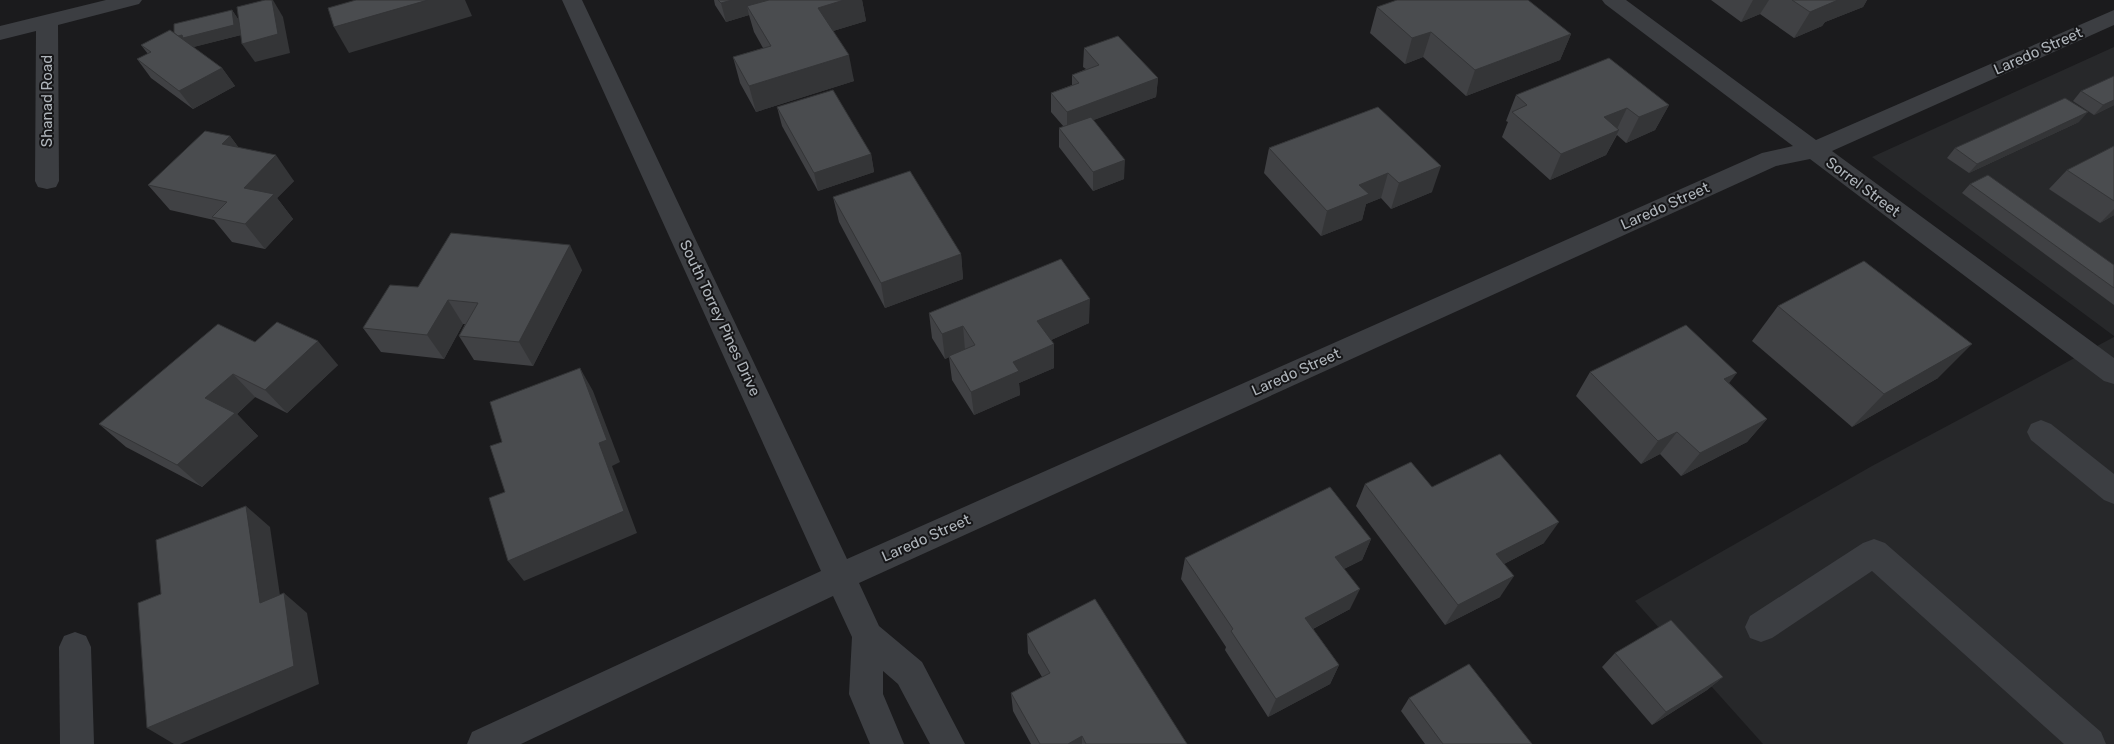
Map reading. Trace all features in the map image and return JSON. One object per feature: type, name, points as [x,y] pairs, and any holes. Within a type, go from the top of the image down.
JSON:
[{"type":"street","points":[[0,33],[132,0]]},
{"type":"street","name":"South Torrey Pines Drive","points":[[572,0],[868,637],[910,673],[948,744]]},
{"type":"street","name":"Sorrel Street","points":[[1612,0],[2114,373]]},
{"type":"street","name":"Laredo Street","points":[[484,744],[840,577],[1770,159],[1814,150],[2114,17]]},
{"type":"street","name":"Shanad Road","points":[[47,21],[47,181]]},
{"type":"street","points":[[2040,432],[2114,491]]},
{"type":"street","points":[[1761,627],[1874,553],[2089,744]]},
{"type":"street","name":"South Torrey Pines Drive","points":[[868,637],[866,694],[888,744]]},
{"type":"street","points":[[75,647],[77,744]]},
{"type":"shaded area","points":[[2114,47],[2114,336],[1872,157]]},
{"type":"shaded area","points":[[2114,337],[2114,744],[1763,744],[1635,601],[1872,466]]},
{"type":"building","points":[[272,0],[278,34],[242,44],[237,7]]},
{"type":"building","points":[[356,0],[428,0],[334,27],[328,8]]},
{"type":"building","points":[[718,0],[732,0],[721,3]]},
{"type":"building","points":[[769,0],[844,0],[818,8],[849,55],[749,86],[733,57],[771,46],[747,6]]},
{"type":"building","points":[[1397,0],[1528,0],[1571,34],[1475,70],[1431,32],[1412,38],[1377,7]]},
{"type":"building","points":[[1792,0],[1838,0],[1810,12]]},
{"type":"building","points":[[232,10],[234,25],[183,38],[182,35],[178,36],[174,33],[174,24]]},
{"type":"building","points":[[170,30],[222,68],[179,91],[137,59],[151,52],[141,45]]},
{"type":"building","points":[[1118,36],[1158,78],[1067,112],[1051,93],[1079,83],[1072,75],[1099,65],[1084,48]]},
{"type":"building","points":[[1609,58],[1669,105],[1639,117],[1627,108],[1604,117],[1619,130],[1561,154],[1512,112],[1527,105],[1516,95]]},
{"type":"building","points":[[2114,76],[2114,100],[2103,105],[2081,91]]},
{"type":"building","points":[[833,90],[871,154],[814,173],[777,107]]},
{"type":"building","points":[[2065,98],[2088,112],[1977,164],[1955,148]]},
{"type":"building","points":[[1378,107],[1441,166],[1399,183],[1388,173],[1359,185],[1369,194],[1327,211],[1269,148]]},
{"type":"building","points":[[1091,117],[1125,160],[1093,172],[1059,128]]},
{"type":"building","points":[[205,131],[230,136],[222,144],[276,155],[244,188],[274,194],[245,224],[212,217],[227,202],[148,185]]},
{"type":"building","points":[[2114,146],[2114,201],[2067,170]]},
{"type":"building","points":[[910,171],[961,254],[881,283],[833,197]]},
{"type":"building","points":[[1988,175],[2114,265],[2114,288],[1970,184]]},
{"type":"building","points":[[451,233],[570,245],[519,342],[459,336],[478,303],[448,300],[427,335],[363,328],[390,285],[418,287]]},
{"type":"building","points":[[1061,259],[1090,299],[1037,321],[1054,344],[1013,362],[1019,371],[971,392],[949,356],[975,345],[963,326],[942,334],[929,313]]},
{"type":"building","points":[[1864,261],[1972,344],[1884,394],[1778,306]]},
{"type":"building","points":[[277,322],[318,341],[265,390],[233,374],[205,398],[235,413],[177,465],[99,424],[218,324],[255,342]]},
{"type":"building","points":[[1686,325],[1737,373],[1724,379],[1767,419],[1700,453],[1677,432],[1658,441],[1590,372]]},
{"type":"building","points":[[580,368],[607,440],[599,443],[624,511],[508,561],[489,498],[505,492],[490,446],[502,442],[490,402]]},
{"type":"building","points":[[1500,454],[1559,522],[1496,554],[1514,576],[1458,605],[1365,484],[1411,462],[1432,487]]},
{"type":"building","points":[[1330,487],[1371,539],[1335,557],[1360,589],[1305,618],[1339,665],[1276,699],[1231,631],[1233,629],[1185,558]]},
{"type":"building","points":[[246,506],[260,603],[284,593],[294,666],[147,728],[138,603],[161,594],[156,540]]},
{"type":"building","points":[[1095,599],[1187,744],[1086,744],[1082,736],[1068,744],[1040,744],[1011,693],[1050,673],[1027,634]]},
{"type":"building","points":[[1671,620],[1723,677],[1666,712],[1615,653]]},
{"type":"building","points":[[1469,664],[1532,744],[1443,744],[1409,698]]}]
